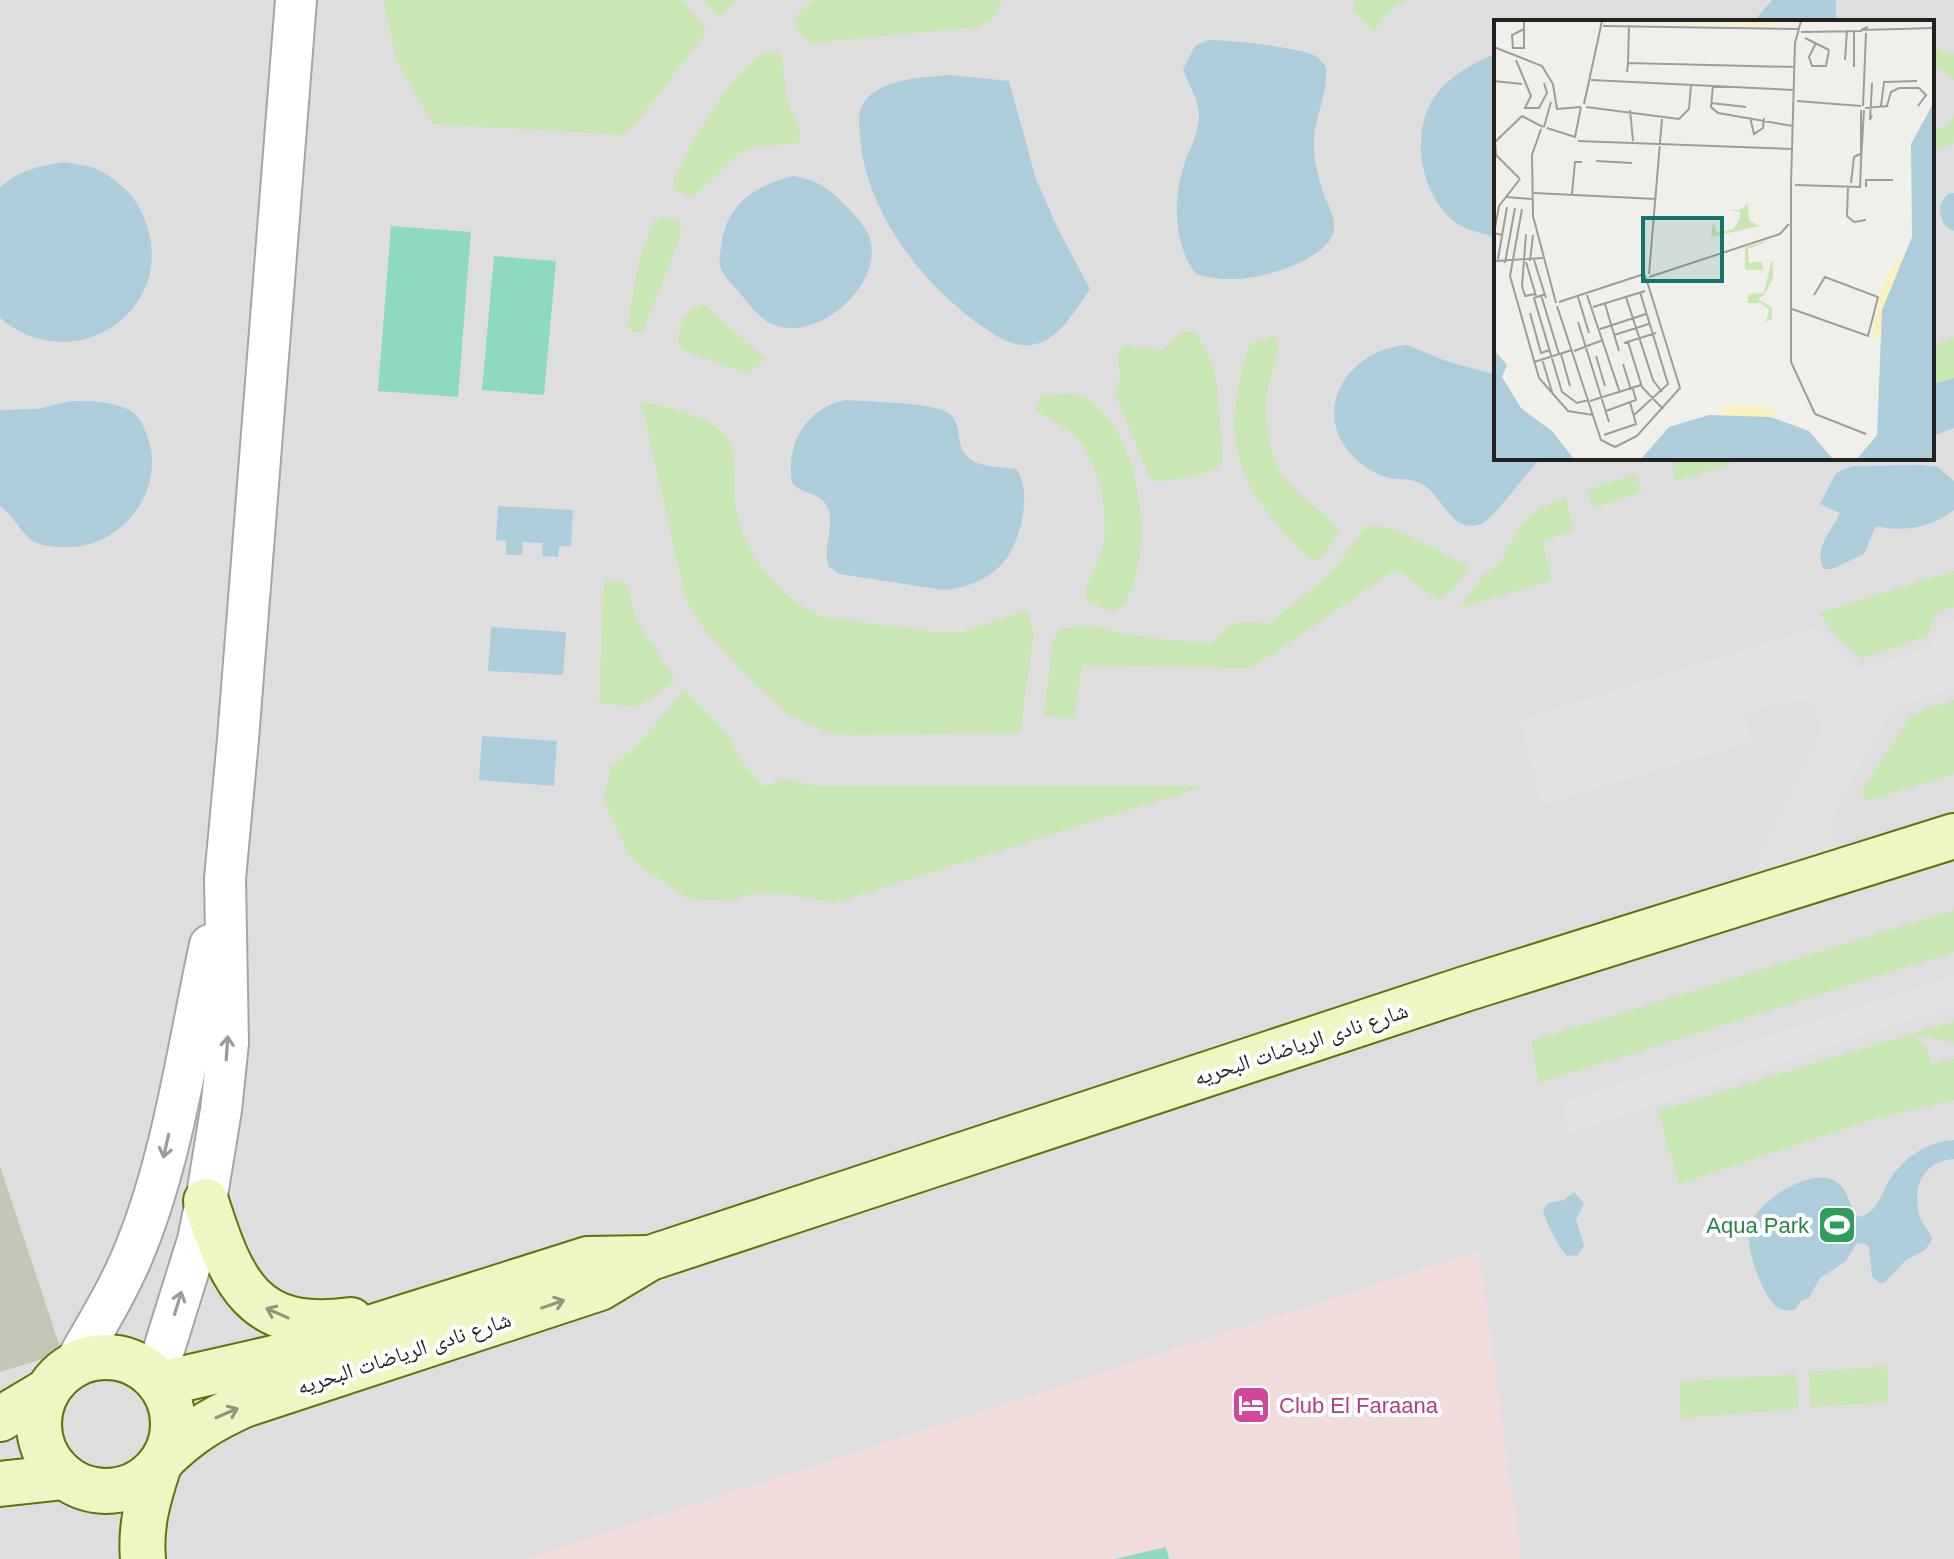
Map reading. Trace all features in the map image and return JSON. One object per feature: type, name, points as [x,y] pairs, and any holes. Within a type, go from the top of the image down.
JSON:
[{"type":"main road","name":"شارع نادى الرياضات البحريه","points":[[161,1463],[190,1433],[244,1405],[600,1288],[650,1258],[1468,988],[1954,836]]},
{"type":"main road","points":[[206,1201],[235,1276],[252,1298],[274,1315],[303,1322],[340,1321],[436,1307]]},
{"type":"main road","name":"شارع نادى الرياضات البحريه","points":[[158,1381],[278,1357],[588,1259],[650,1258]]},
{"type":"main road","points":[[0,1419],[60,1378],[99,1358],[125,1360],[141,1367],[158,1381],[170,1401],[174,1420],[172,1440],[143,1516],[143,1559]]},
{"type":"main road","points":[[60,1378],[40,1409],[42,1446],[51,1463],[103,1507],[136,1559]]},
{"type":"main road","points":[[0,1484],[72,1481],[97,1491],[114,1491],[145,1479],[161,1463]]},
{"type":"street","points":[[158,1381],[198,1240],[221,1110],[228,1043],[225,879],[296,0]]},
{"type":"street","points":[[60,1378],[117,1289],[137,1246],[165,1153],[225,879]]},
{"type":"shaded area","points":[[0,0],[1954,0],[1954,1559],[0,1559]]},
{"type":"shaded area","points":[[1954,620],[1954,688],[1901,705],[1884,723],[1837,806],[1831,825],[1835,844],[1852,859],[1743,892],[1819,738],[1819,716],[1810,701],[1795,700],[1746,712],[1750,742],[1542,805],[1520,720],[1814,628],[1856,670],[1930,647],[1940,624]]},
{"type":"shaded area","points":[[1954,976],[1954,1006],[1567,1134],[1562,1102]]},
{"type":"shaded area","points":[[0,1166],[62,1353],[0,1372]]},
{"type":"shaded area","name":"Club El Faraana","points":[[1479,1251],[1521,1559],[525,1559]]},
{"type":"green space","points":[[383,0],[682,0],[707,31],[639,120],[623,135],[433,124],[397,62]]},
{"type":"green space","points":[[704,0],[737,0],[719,18]]},
{"type":"green space","points":[[814,0],[1002,0],[994,18],[976,27],[811,43],[798,30],[795,20]]},
{"type":"green space","points":[[1355,0],[1407,0],[1389,10],[1374,32],[1353,10]]},
{"type":"green space","points":[[1934,48],[1954,55],[1954,80],[1942,69],[1934,67]]},
{"type":"green space","points":[[769,52],[782,58],[787,100],[800,132],[800,140],[796,144],[751,147],[738,154],[694,197],[676,191],[673,181],[714,108],[742,71],[756,58]]},
{"type":"green space","points":[[1954,116],[1954,143],[1934,150],[1934,130],[1946,126]]},
{"type":"green space","points":[[662,217],[677,219],[681,224],[680,238],[643,331],[633,332],[628,326],[638,264],[654,220]]},
{"type":"green space","points":[[391,226],[471,232],[458,397],[378,391]]},
{"type":"green space","points":[[494,256],[556,261],[544,395],[482,390]]},
{"type":"green space","points":[[703,304],[765,358],[757,367],[745,373],[680,349],[682,321],[691,310]]},
{"type":"green space","points":[[1183,331],[1196,333],[1209,356],[1217,382],[1223,462],[1201,474],[1154,481],[1148,474],[1115,394],[1120,376],[1117,353],[1125,344],[1161,351]]},
{"type":"green space","points":[[1276,335],[1277,354],[1266,403],[1268,435],[1283,476],[1340,533],[1319,560],[1298,549],[1262,505],[1252,490],[1238,454],[1236,399],[1244,362],[1250,344]]},
{"type":"green space","points":[[1954,337],[1954,378],[1934,384],[1934,346]]},
{"type":"green space","points":[[1071,394],[1086,398],[1104,413],[1118,433],[1129,458],[1141,513],[1141,541],[1132,587],[1124,604],[1116,610],[1102,608],[1085,599],[1105,533],[1100,488],[1091,460],[1077,438],[1035,410],[1043,395]]},
{"type":"green space","points":[[641,402],[699,418],[725,436],[733,459],[735,501],[744,537],[775,583],[788,596],[819,616],[933,632],[963,632],[1027,610],[1034,633],[1020,733],[849,735],[829,733],[788,714],[742,671],[704,629],[686,600]]},
{"type":"green space","points":[[1676,460],[1744,460],[1676,481],[1672,463]]},
{"type":"green space","points":[[1636,474],[1642,492],[1593,508],[1587,490]]},
{"type":"green space","points":[[1566,497],[1574,530],[1543,541],[1551,581],[1460,608],[1483,575],[1499,564],[1520,526],[1540,508]]},
{"type":"green space","points":[[1367,525],[1406,534],[1468,567],[1456,586],[1438,600],[1396,569],[1252,668],[1082,665],[1074,718],[1044,716],[1053,639],[1061,629],[1090,626],[1137,636],[1210,644],[1236,623],[1269,624],[1332,572]]},
{"type":"green space","points":[[1954,571],[1954,607],[1935,613],[1927,636],[1862,658],[1839,639],[1819,613]]},
{"type":"green space","points":[[604,582],[627,583],[636,620],[676,681],[637,707],[599,703]]},
{"type":"green space","points":[[685,690],[728,735],[741,761],[764,787],[784,779],[817,786],[1205,786],[834,903],[780,893],[751,894],[731,901],[688,899],[631,859],[603,799],[612,767],[638,744]]},
{"type":"green space","points":[[1954,700],[1954,774],[1866,801],[1861,792],[1909,719]]},
{"type":"green space","points":[[1954,910],[1954,952],[1539,1083],[1531,1041]]},
{"type":"green space","points":[[1954,1021],[1954,1043],[1915,1035],[1928,1050],[1931,1065],[1954,1059],[1954,1100],[1871,1120],[1679,1184],[1658,1111]]},
{"type":"green space","points":[[1887,1366],[1889,1402],[1811,1407],[1809,1372]]},
{"type":"green space","points":[[1796,1374],[1799,1409],[1681,1418],[1679,1382]]},
{"type":"green space","points":[[1166,1547],[1169,1559],[1115,1559]]},
{"type":"water","points":[[1772,0],[1836,0],[1836,20],[1755,20]]},
{"type":"water","points":[[1208,40],[1296,50],[1317,57],[1326,67],[1314,152],[1334,230],[1320,250],[1275,272],[1228,279],[1196,274],[1183,249],[1177,221],[1178,192],[1197,129],[1199,110],[1183,69],[1195,46]]},
{"type":"water","points":[[1494,54],[1494,236],[1472,231],[1451,219],[1440,206],[1425,176],[1421,142],[1428,109],[1442,88],[1463,70]]},
{"type":"water","points":[[950,75],[1009,81],[1036,179],[1090,289],[1065,324],[1040,343],[1023,345],[1004,340],[958,308],[917,266],[885,217],[873,191],[864,164],[860,131],[862,105],[873,93],[893,83]]},
{"type":"water","points":[[64,162],[94,168],[122,186],[142,213],[151,247],[149,277],[136,304],[116,324],[90,338],[61,342],[30,336],[0,318],[0,188],[22,173]]},
{"type":"water","points":[[793,176],[816,182],[839,199],[866,230],[872,252],[868,271],[859,289],[845,304],[828,317],[809,325],[790,328],[772,324],[757,313],[725,276],[720,259],[724,232],[736,208],[766,185]]},
{"type":"water","points":[[1954,193],[1954,231],[1945,226],[1940,212],[1943,200]]},
{"type":"water","points":[[1407,345],[1446,361],[1494,374],[1494,460],[1540,460],[1481,524],[1471,526],[1456,520],[1421,483],[1377,474],[1358,461],[1343,444],[1335,425],[1335,406],[1340,388],[1351,372],[1366,359],[1385,349]]},
{"type":"water","points":[[1954,378],[1954,428],[1934,435],[1934,384]]},
{"type":"water","points":[[846,400],[942,410],[954,418],[961,447],[971,460],[987,466],[1016,469],[1024,491],[1022,520],[1013,547],[999,567],[973,583],[943,590],[840,574],[829,567],[829,510],[822,499],[792,483],[792,454],[810,419],[832,404]]},
{"type":"water","points":[[71,401],[109,403],[135,414],[149,442],[152,461],[150,480],[134,513],[106,538],[88,545],[46,546],[29,538],[0,506],[0,410],[37,409]]},
{"type":"water","points":[[1852,466],[1938,467],[1954,481],[1954,510],[1936,521],[1917,527],[1897,529],[1876,526],[1864,554],[1832,569],[1824,569],[1820,555],[1822,548],[1840,513],[1820,504],[1836,473]]},
{"type":"water","points":[[498,506],[573,510],[571,546],[559,546],[558,557],[542,556],[543,543],[523,542],[522,555],[506,555],[506,541],[496,540]]},
{"type":"water","points":[[491,627],[566,632],[563,675],[488,671]]},
{"type":"water","points":[[482,736],[557,741],[554,786],[479,780]]},
{"type":"water","name":"Aqua Park","points":[[1954,1140],[1954,1159],[1934,1165],[1918,1187],[1920,1217],[1932,1240],[1925,1250],[1906,1260],[1885,1282],[1880,1283],[1872,1277],[1869,1247],[1863,1243],[1856,1244],[1846,1261],[1820,1278],[1809,1298],[1801,1301],[1795,1310],[1782,1310],[1771,1301],[1756,1270],[1748,1235],[1753,1218],[1773,1198],[1785,1189],[1812,1178],[1825,1178],[1843,1188],[1858,1217],[1865,1215],[1878,1202],[1896,1171],[1910,1158],[1926,1147]]},
{"type":"water","points":[[1574,1192],[1584,1204],[1576,1219],[1584,1246],[1578,1255],[1568,1256],[1553,1235],[1543,1210],[1548,1203],[1564,1200]]},
{"type":"place","name":"Aqua Park","points":[[1837,1225]]},
{"type":"place","name":"Club El Faraana","points":[[1251,1405]]}]
